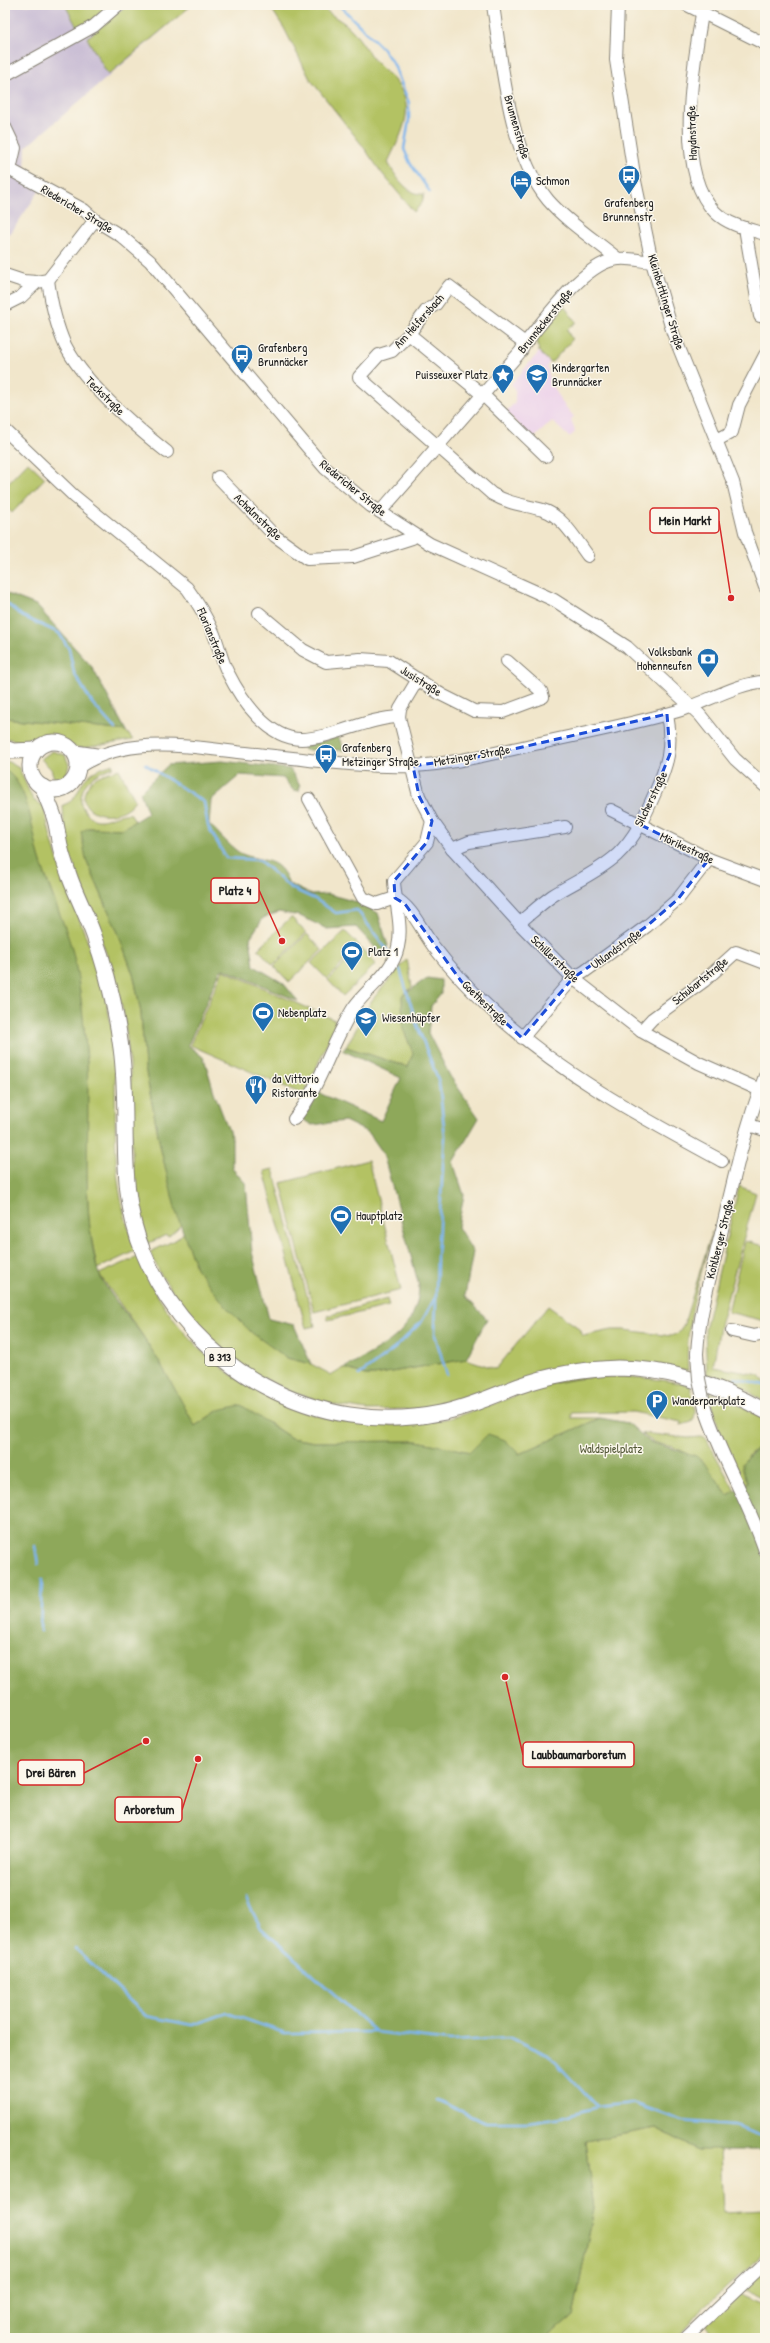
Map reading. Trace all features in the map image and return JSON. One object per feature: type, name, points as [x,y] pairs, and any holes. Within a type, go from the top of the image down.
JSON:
[{"type":"main road","points":[[9,749],[36,750],[50,742],[66,746],[72,751],[77,768],[76,775],[65,787],[50,790],[42,787],[33,777],[30,764],[36,750]]},
{"type":"main road","points":[[9,749],[30,764]]},
{"type":"main road","name":"B 313","points":[[42,787],[56,822],[60,848],[93,934],[115,1008],[122,1053],[126,1183],[133,1222],[144,1254],[169,1301],[193,1332],[218,1355],[245,1376],[282,1395],[310,1406],[337,1413],[374,1418],[409,1417],[440,1413],[478,1402],[544,1379],[579,1371],[618,1368],[673,1374],[723,1390],[765,1411]]},
{"type":"main road","name":"B 313","points":[[56,822],[59,801],[65,787]]},
{"type":"street","points":[[5,75],[94,26],[118,5]]},
{"type":"street","name":"Brunnenstraße","points":[[493,5],[506,89],[520,146],[532,177],[548,200],[618,258]]},
{"type":"street","name":"Kleinbettlinger Straße","points":[[618,5],[616,60],[635,181],[652,262],[673,333],[733,482],[745,532],[765,587]]},
{"type":"street","points":[[687,5],[702,14],[765,44]]},
{"type":"street","name":"Haydnstraße","points":[[702,14],[692,78],[691,146],[694,175],[703,196],[715,212],[730,222],[765,234]]},
{"type":"street","points":[[5,127],[15,148],[8,169]]},
{"type":"street","name":"Riedericher Straße","points":[[8,169],[84,210],[95,220],[121,236],[150,262],[325,468],[380,512],[430,544],[554,600],[627,646],[679,697],[692,707],[735,759],[765,786]]},
{"type":"street","points":[[5,305],[21,297],[43,281],[95,220]]},
{"type":"street","points":[[745,228],[760,316]]},
{"type":"street","points":[[618,258],[652,262]]},
{"type":"street","name":"Brunnäckerstraße","points":[[380,512],[521,351],[525,343],[577,281],[593,269],[618,258]]},
{"type":"street","points":[[5,274],[23,281],[43,281]]},
{"type":"street","name":"Teckstraße","points":[[43,281],[65,344],[87,380],[141,431],[167,452]]},
{"type":"street","name":"Am Helfersbach","points":[[439,445],[359,377],[379,355],[392,350],[409,334],[426,311],[436,304],[449,286],[525,343]]},
{"type":"street","points":[[409,334],[483,395],[546,456]]},
{"type":"street","points":[[717,440],[732,432],[739,405],[765,355]]},
{"type":"street","name":"Florianstraße","points":[[5,430],[74,496],[186,588],[199,604],[208,622],[227,672],[242,698],[258,718],[277,732],[301,739],[378,720],[399,717]]},
{"type":"street","points":[[439,445],[492,494],[509,503],[544,510],[566,526],[588,556]]},
{"type":"street","name":"Achalmstraße","points":[[218,477],[275,536],[307,559],[353,557],[412,538],[415,535]]},
{"type":"street","name":"Jusistraße","points":[[259,613],[303,650],[326,662],[360,659],[389,661],[442,695],[474,711],[503,712],[543,697],[541,691],[507,661]]},
{"type":"street","points":[[413,766],[399,717],[400,709],[418,679]]},
{"type":"street","name":"Metzinger Straße","points":[[72,751],[100,754],[139,746],[174,746],[373,765],[413,766],[483,756],[667,714],[692,707],[751,684],[765,682]]},
{"type":"street","name":"Silcherstraße","points":[[519,923],[552,896],[596,872],[618,854],[641,825],[664,772],[670,754],[670,730],[667,714]]},
{"type":"street","name":"Metzinger Straße","points":[[77,768],[100,754]]},
{"type":"street","name":"Schillerstraße","points":[[413,766],[419,796],[432,821],[452,849],[519,923],[573,978],[642,1031],[699,1063],[760,1090]]},
{"type":"street","points":[[310,799],[363,898],[377,904],[394,898]]},
{"type":"street","name":"Mörikestraße","points":[[611,810],[709,859],[765,880]]},
{"type":"street","points":[[294,1119],[310,1097],[341,1028],[356,1006],[394,963],[400,935],[394,898],[394,881],[427,842],[432,821]]},
{"type":"street","points":[[452,849],[469,842],[566,827]]},
{"type":"street","name":"Uhlandstraße","points":[[522,1038],[573,978],[584,972],[647,926],[673,904],[709,859]]},
{"type":"street","name":"Goethestraße","points":[[394,898],[405,904],[433,946],[461,981],[537,1051],[620,1104],[722,1162]]},
{"type":"street","name":"Schubartstraße","points":[[642,1031],[652,1019],[704,981],[736,952],[765,963]]},
{"type":"street","name":"Kohlberger Straße","points":[[765,1076],[749,1125],[703,1309],[698,1354],[699,1379],[704,1408],[712,1430],[749,1507],[765,1551]]},
{"type":"street","points":[[749,1125],[765,1130]]},
{"type":"street","points":[[732,1331],[754,1336],[765,1334]]},
{"type":"street","points":[[686,2338],[765,2263]]},
{"type":"highlighted area","points":[[667,714],[670,754],[641,825],[709,859],[678,899],[647,926],[573,978],[522,1038],[461,981],[405,904],[395,898],[394,881],[427,842],[432,821],[419,796],[413,766],[483,756]]},
{"type":"shaded area","points":[[5,5],[192,5],[26,147],[25,167],[27,180],[42,187],[10,234],[5,232]]},
{"type":"shaded area","name":"Kindergarten Brunnäcker","points":[[539,352],[549,362],[547,367],[550,379],[561,401],[574,417],[571,419],[575,432],[571,436],[568,436],[552,421],[533,439],[506,412],[515,402],[515,390],[511,384]]},
{"type":"green space","points":[[65,5],[109,5],[89,23],[78,29]]},
{"type":"green space","points":[[127,5],[192,5],[108,75],[87,38]]},
{"type":"green space","points":[[269,5],[322,5],[328,12],[350,28],[374,60],[398,85],[406,104],[406,114],[401,134],[388,162],[402,184],[412,192],[424,194],[422,203],[414,212],[381,172],[362,145],[310,79],[284,28]]},
{"type":"green space","points":[[564,306],[576,322],[567,330],[572,340],[551,363],[539,352],[537,339],[558,314],[561,314],[560,312]]},
{"type":"green space","points":[[28,462],[45,478],[12,513],[5,506],[5,486]]},
{"type":"green space","points":[[5,593],[36,605],[92,667],[126,731],[5,718]]},
{"type":"green space","points":[[5,718],[126,731],[133,740],[83,748],[74,747],[60,739],[51,738],[32,744],[5,738]]},
{"type":"green space","points":[[338,737],[345,750],[304,750],[304,746]]},
{"type":"green space","points":[[52,751],[65,755],[69,765],[66,776],[55,781],[51,769],[41,759]]},
{"type":"green space","points":[[5,760],[19,768],[33,800],[44,806],[58,862],[97,969],[111,1025],[115,1064],[116,1161],[118,1180],[127,1225],[135,1251],[97,1269],[89,1224],[86,1164],[87,1061],[80,992],[72,951],[9,772],[5,770]]},
{"type":"green space","points":[[222,761],[290,769],[300,786],[299,791],[293,790],[283,778],[240,775],[211,800],[209,824],[238,852],[276,865],[281,869],[289,884],[312,895],[328,894],[360,903],[378,913],[388,946],[380,953],[356,927],[327,929],[300,916],[279,912],[263,918],[250,938],[254,966],[283,983],[298,1001],[224,969],[220,971],[188,1045],[204,1058],[214,1092],[232,1139],[232,1168],[246,1184],[252,1252],[269,1319],[294,1325],[311,1364],[287,1358],[252,1333],[228,1309],[196,1268],[176,1212],[161,1150],[145,1067],[141,1013],[134,977],[119,935],[86,859],[81,832],[88,828],[122,829],[148,813],[140,792],[168,765]]},
{"type":"green space","points":[[113,764],[113,767],[100,772],[86,784],[81,796],[81,804],[86,813],[92,818],[98,820],[104,820],[124,814],[131,814],[135,821],[122,829],[88,828],[86,859],[119,935],[134,977],[141,1013],[145,1067],[161,1150],[181,1225],[168,1237],[166,1235],[147,1244],[133,1189],[130,1066],[124,1015],[112,969],[70,855],[64,827],[63,805],[75,797],[84,781],[93,772]]},
{"type":"green space","points":[[119,769],[135,800],[126,809],[116,813],[105,814],[95,812],[88,807],[84,800],[85,791],[96,778]]},
{"type":"green space","name":"Waldspielplatz","points":[[5,770],[13,777],[24,797],[39,856],[66,929],[76,966],[82,1007],[87,1061],[87,1190],[92,1242],[97,1268],[104,1283],[156,1357],[195,1426],[219,1410],[241,1405],[291,1438],[314,1442],[417,1441],[470,1452],[488,1434],[505,1440],[519,1454],[600,1418],[628,1423],[650,1442],[696,1456],[707,1466],[728,1495],[748,1482],[742,1469],[742,1463],[765,1441],[765,2150],[698,2150],[656,2128],[585,2141],[594,2209],[573,2316],[547,2338],[5,2338]]},
{"type":"green space","points":[[291,917],[306,933],[273,965],[258,949]]},
{"type":"green space","points":[[345,931],[360,946],[327,979],[311,963]]},
{"type":"green space","points":[[307,934],[322,950],[289,982],[274,966]]},
{"type":"green space","name":"Platz 1","points":[[361,948],[376,964],[343,996],[328,980]]},
{"type":"green space","points":[[407,959],[412,987],[402,996],[403,1028],[413,1053],[408,1067],[346,1047],[372,1000]]},
{"type":"green space","name":"Nebenplatz","points":[[223,970],[337,1021],[304,1095],[190,1045]]},
{"type":"green space","points":[[427,978],[441,980],[441,994],[431,1006],[428,1033],[450,1076],[479,1118],[453,1162],[464,1195],[458,1227],[473,1252],[465,1296],[487,1319],[466,1359],[374,1375],[366,1375],[344,1368],[383,1346],[395,1337],[412,1316],[417,1302],[419,1286],[383,1153],[369,1133],[345,1121],[312,1125],[302,1119],[319,1093],[381,1121],[401,1078],[342,1050],[346,1047],[408,1067],[413,1053],[403,1028],[402,996]]},
{"type":"green space","name":"Hauptplatz","points":[[368,1160],[401,1290],[314,1312],[281,1183]]},
{"type":"green space","points":[[273,1169],[315,1326],[306,1328],[264,1171]]},
{"type":"green space","points":[[739,1186],[756,1193],[720,1326],[713,1367],[760,1375],[765,1383],[765,1402],[730,1381],[707,1375],[705,1330]]},
{"type":"green space","points":[[184,1232],[196,1268],[287,1358],[311,1364],[332,1375],[344,1368],[366,1375],[374,1375],[466,1359],[496,1369],[548,1306],[580,1329],[583,1336],[612,1330],[625,1330],[671,1336],[678,1333],[684,1324],[712,1232],[698,1284],[691,1318],[687,1353],[688,1371],[650,1364],[417,1409],[367,1410],[335,1405],[291,1392],[244,1368],[199,1329],[161,1275],[150,1252],[177,1239]]},
{"type":"green space","points":[[745,1241],[765,1246],[765,1321],[728,1312]]},
{"type":"green space","points":[[138,1257],[151,1285],[167,1311],[205,1353],[232,1375],[263,1394],[295,1408],[329,1419],[364,1424],[400,1425],[435,1421],[473,1411],[554,1383],[593,1377],[612,1376],[670,1381],[690,1385],[695,1409],[694,1418],[692,1422],[681,1425],[681,1422],[633,1412],[571,1413],[571,1418],[600,1418],[519,1454],[505,1440],[470,1452],[417,1441],[314,1442],[291,1438],[269,1423],[219,1410],[195,1426],[143,1336],[99,1274]]},
{"type":"green space","points":[[387,1299],[389,1306],[328,1320],[327,1316]]},
{"type":"green space","points":[[709,1392],[738,1404],[765,1419],[765,1441],[749,1455],[742,1469],[748,1482],[745,1485],[719,1430]]},
{"type":"green space","points":[[642,1433],[688,1438],[701,1437],[707,1440],[735,1491],[728,1495],[712,1475],[694,1458],[678,1449],[655,1442]]},
{"type":"green space","points":[[656,2128],[698,2150],[720,2148],[723,2212],[765,2210],[765,2252],[701,2311],[678,2338],[547,2338],[573,2316],[594,2209],[585,2141]]},
{"type":"green space","points":[[765,2269],[765,2300],[744,2290]]},
{"type":"green space","points":[[738,2294],[765,2306],[765,2338],[713,2338],[706,2323]]},
{"type":"waterway","points":[[339,5],[383,49],[394,65],[409,103],[409,120],[404,149],[410,163],[430,192]]},
{"type":"waterway","points":[[5,602],[22,616],[59,633],[69,649],[74,673],[92,703],[115,729]]},
{"type":"waterway","points":[[145,764],[204,802],[208,826],[226,858],[259,860],[291,888],[315,899],[336,913],[357,910],[390,954]]},
{"type":"waterway","points":[[400,969],[417,1025],[439,1082],[445,1136],[437,1257],[435,1335],[447,1375]]},
{"type":"waterway","points":[[359,1375],[395,1348],[422,1321],[436,1296]]},
{"type":"waterway","points":[[735,1378],[765,1385]]},
{"type":"waterway","points":[[35,1546],[38,1564]]},
{"type":"waterway","points":[[40,1631],[42,1580]]},
{"type":"waterway","points":[[246,1899],[261,1928],[376,2032],[449,2041],[511,2038],[549,2055],[597,2107]]},
{"type":"waterway","points":[[76,1949],[146,2016],[192,2025],[227,2013],[285,2033],[376,2032]]},
{"type":"waterway","points":[[436,2100],[486,2122],[528,2122],[562,2117],[597,2107],[632,2103],[682,2121],[734,2125],[765,2136]]},
{"type":"place","name":"Grafenberg Brunnenstr.","points":[[629,196]]},
{"type":"place","name":"Schmon","points":[[521,200]]},
{"type":"place","name":"Grafenberg Brunnäcker","points":[[242,374]]},
{"type":"place","name":"Puisseuxer Platz","points":[[503,394]]},
{"type":"place","name":"Kindergarten Brunnäcker","points":[[537,394]]},
{"type":"place","name":"Mein Markt","points":[[731,598]]},
{"type":"place","name":"Volksbank Hohenneufen","points":[[708,678]]},
{"type":"place","name":"Grafenberg Metzinger Straße","points":[[326,774]]},
{"type":"place","name":"Platz 4","points":[[282,941]]},
{"type":"place","name":"Platz 1","points":[[352,972]]},
{"type":"place","name":"Nebenplatz","points":[[263,1032]]},
{"type":"place","name":"Wiesenhüpfer","points":[[366,1038]]},
{"type":"place","name":"da Vittorio Ristorante","points":[[256,1106]]},
{"type":"place","name":"Hauptplatz","points":[[341,1236]]},
{"type":"place","name":"Wanderparkplatz","points":[[657,1420]]},
{"type":"place","name":"Laubbaumarboretum","points":[[505,1677]]},
{"type":"place","name":"Drei Bären","points":[[146,1741]]},
{"type":"place","name":"Arboretum","points":[[198,1759]]}]
